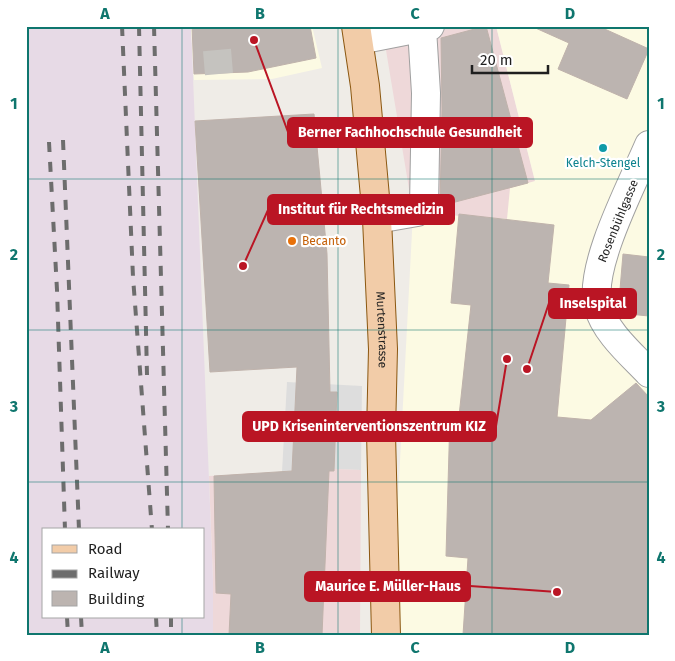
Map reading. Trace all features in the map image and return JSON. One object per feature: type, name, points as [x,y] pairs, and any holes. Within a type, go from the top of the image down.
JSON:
[{"type":"main road","name":"Murtenstrasse","points":[[357,33],[377,219],[383,349],[381,434],[386,635]]},
{"type":"street","points":[[357,33],[426,28],[424,207],[417,212],[377,219]]},
{"type":"street","name":"Rosenbühlgasse","points":[[644,359],[603,317],[598,306],[596,288],[601,259],[649,145]]},
{"type":"shaded area","points":[[26,26],[191,26],[213,581],[213,635],[26,635]]},
{"type":"shaded area","points":[[191,26],[312,26],[322,68],[272,79],[194,80]]},
{"type":"shaded area","points":[[382,26],[496,26],[535,181],[507,219],[413,213]]},
{"type":"shaded area","points":[[496,26],[649,26],[649,635],[399,635],[396,553],[397,518],[413,213],[507,219],[510,188],[535,181]]},
{"type":"shaded area","points":[[287,382],[362,386],[361,470],[335,469],[282,472]]},
{"type":"shaded area","points":[[335,469],[361,470],[360,635],[213,635],[209,476]]},
{"type":"building","points":[[192,26],[310,26],[316,58],[248,72],[194,74]]},
{"type":"building","points":[[486,26],[528,183],[440,206],[441,38]]},
{"type":"building","points":[[531,26],[598,26],[649,49],[627,99],[558,69],[569,43]]},
{"type":"building","points":[[314,114],[327,254],[330,392],[337,392],[334,471],[329,471],[322,635],[229,635],[231,594],[216,593],[214,476],[292,471],[297,367],[210,372],[195,121]]},
{"type":"building","points":[[459,214],[554,225],[548,283],[569,285],[557,417],[591,420],[636,383],[649,397],[649,635],[463,635],[468,558],[446,556],[450,415],[459,416],[471,305],[451,303]]},
{"type":"building","points":[[623,254],[649,257],[649,316],[618,313]]},
{"type":"tunnel","points":[[217,50],[219,74]]},
{"type":"railway","points":[[122,26],[133,277],[152,528]]},
{"type":"railway","points":[[139,26],[147,375]]},
{"type":"railway","points":[[154,26],[168,528]]},
{"type":"railway","points":[[63,140],[79,528]]},
{"type":"railway","points":[[49,142],[57,290],[65,528]]},
{"type":"railway","points":[[67,618],[68,635]]},
{"type":"railway","points":[[81,618],[82,635]]},
{"type":"railway","points":[[156,618],[157,635]]},
{"type":"railway","points":[[171,618],[171,635]]},
{"type":"place","name":"Berner Fachhochschule Gesundheit","points":[[254,40]]},
{"type":"place","name":"Kelch-Stengel","points":[[603,148]]},
{"type":"place","name":"Becanto","points":[[292,241]]},
{"type":"place","name":"Institut für Rechtsmedizin","points":[[243,266]]},
{"type":"place","name":"UPD Kriseninterventionszentrum KIZ","points":[[507,359]]},
{"type":"place","name":"Inselspital","points":[[527,369]]},
{"type":"place","name":"Maurice E. Müller-Haus","points":[[557,592]]}]
